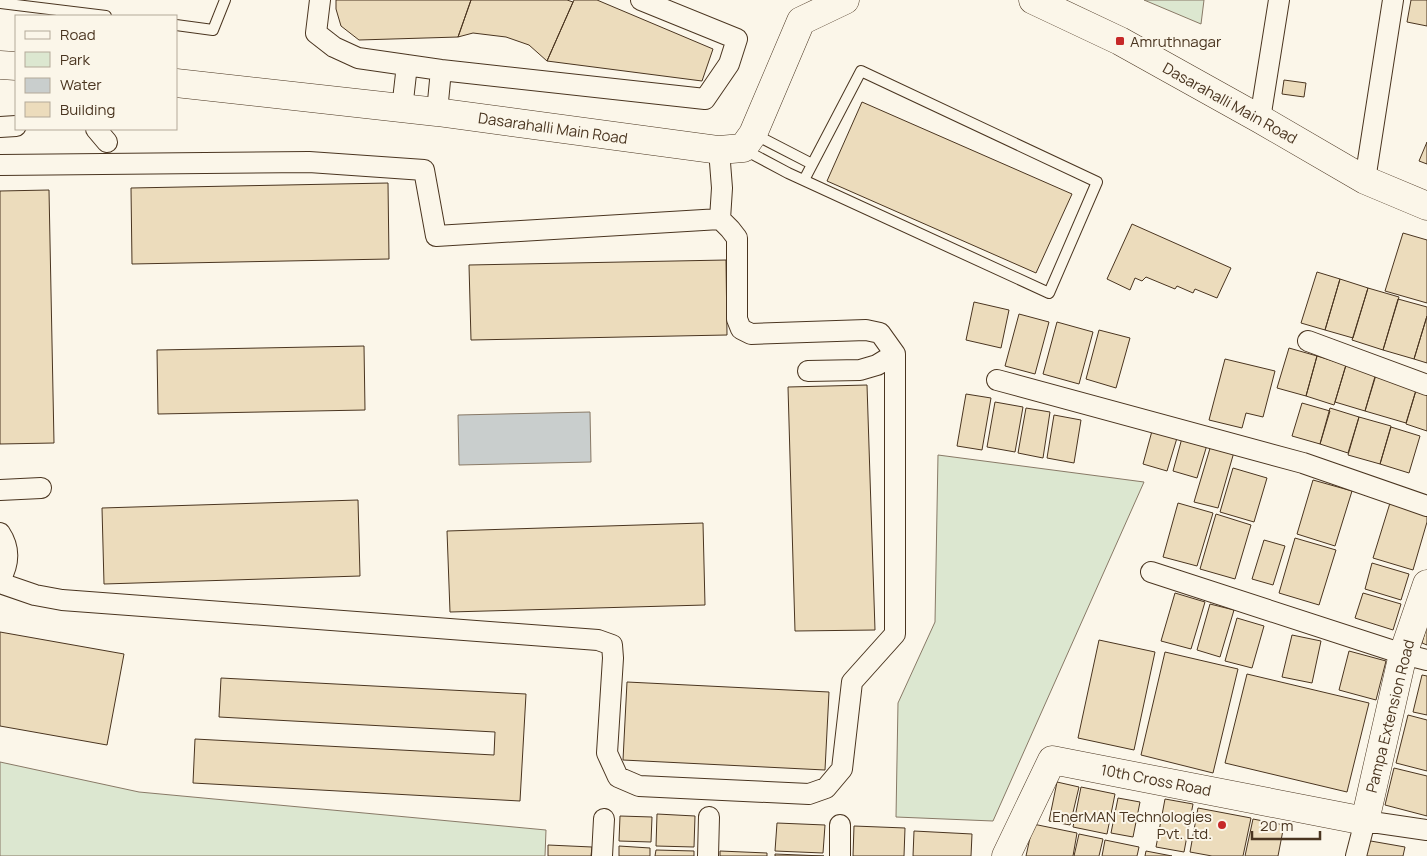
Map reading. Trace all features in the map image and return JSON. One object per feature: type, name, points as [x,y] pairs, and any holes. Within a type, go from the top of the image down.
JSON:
[{"type":"street","points":[[320,0],[316,33],[334,47],[358,58],[441,70],[705,99],[729,64],[738,39],[641,0]]},
{"type":"street","points":[[720,219],[722,188],[738,144],[801,21],[845,0]]},
{"type":"street","name":"Dasarahalli Main Road","points":[[1033,0],[1120,41],[1365,180],[1427,206]]},
{"type":"street","points":[[1260,119],[1279,0]]},
{"type":"street","points":[[1365,180],[1393,0]]},
{"type":"street","points":[[0,65],[15,66]]},
{"type":"street","points":[[402,108],[407,65]]},
{"type":"street","points":[[437,112],[441,70]]},
{"type":"street","name":"Dasarahalli Main Road","points":[[178,83],[738,144]]},
{"type":"street","points":[[0,127],[15,126]]},
{"type":"street","points":[[0,165],[308,162],[424,170],[436,236],[720,219],[737,238],[737,319],[741,329],[751,334],[866,330],[880,333],[895,354],[895,634],[852,682],[842,769],[826,788],[809,794],[639,786],[618,777],[607,753],[613,658],[612,645],[598,640],[62,600],[35,595],[0,581],[8,559],[7,546],[0,533]]},
{"type":"street","points":[[1308,341],[1427,385]]},
{"type":"street","points":[[808,371],[860,370],[877,365],[895,354]]},
{"type":"street","points":[[997,380],[1303,463],[1427,506]]},
{"type":"street","points":[[0,490],[41,488]]},
{"type":"street","points":[[1151,572],[1415,657]]},
{"type":"street","name":"Pampa Extension Road","points":[[1365,821],[1415,657],[1427,584]]},
{"type":"street","name":"10th Cross Road","points":[[1006,856],[1052,760],[1365,821]]},
{"type":"street","points":[[708,856],[709,817]]},
{"type":"street","points":[[602,856],[604,819]]},
{"type":"street","points":[[1356,856],[1365,821],[1427,830]]},
{"type":"street","points":[[840,825],[840,856]]},
{"type":"lane","points":[[178,25],[213,30],[225,0]]},
{"type":"lane","points":[[0,3],[98,15]]},
{"type":"lane","points":[[738,144],[804,180],[1049,293],[1097,182],[861,71],[804,180]]},
{"type":"lane","points":[[738,144],[812,164]]},
{"type":"green space","points":[[1144,0],[1204,0],[1201,24]]},
{"type":"green space","points":[[938,455],[1144,482],[993,821],[896,817],[898,703],[935,622]]},
{"type":"green space","points":[[0,762],[139,792],[546,830],[545,856],[0,856]]},
{"type":"water","points":[[590,412],[591,462],[459,465],[458,415]]},
{"type":"building","points":[[336,0],[471,0],[458,37],[359,40],[341,26],[336,9]]},
{"type":"building","points":[[471,0],[567,0],[573,2],[547,61],[529,45],[506,37],[473,33],[458,37]]},
{"type":"building","points":[[574,0],[597,0],[713,49],[702,81],[547,61]]},
{"type":"building","points":[[1411,0],[1427,0],[1427,26],[1407,22]]},
{"type":"building","points":[[1284,80],[1306,83],[1304,97],[1282,94]]},
{"type":"building","points":[[862,102],[1072,194],[1036,273],[827,181]]},
{"type":"building","points":[[1427,142],[1427,164],[1419,161]]},
{"type":"building","points":[[388,183],[389,259],[132,264],[131,188]]},
{"type":"building","points":[[49,190],[54,443],[0,444],[0,191]]},
{"type":"building","points":[[1132,224],[1231,268],[1217,298],[1195,289],[1193,293],[1177,286],[1175,289],[1146,277],[1142,281],[1135,278],[1130,290],[1107,279]]},
{"type":"building","points":[[1403,233],[1427,240],[1427,303],[1385,291]]},
{"type":"building","points":[[726,260],[727,335],[471,340],[469,265]]},
{"type":"building","points":[[1317,272],[1340,279],[1325,330],[1301,323]]},
{"type":"building","points":[[1340,279],[1368,288],[1353,338],[1325,330]]},
{"type":"building","points":[[1368,288],[1399,297],[1383,350],[1352,340]]},
{"type":"building","points":[[1398,299],[1427,307],[1427,316],[1414,359],[1383,350]]},
{"type":"building","points":[[974,302],[1009,310],[1001,348],[966,340]]},
{"type":"building","points":[[1019,314],[1049,322],[1035,374],[1005,366]]},
{"type":"building","points":[[1427,316],[1427,363],[1414,359]]},
{"type":"building","points":[[1057,322],[1093,332],[1079,384],[1043,374]]},
{"type":"building","points":[[1099,330],[1130,338],[1116,388],[1086,379]]},
{"type":"building","points":[[364,346],[365,410],[158,414],[157,350]]},
{"type":"building","points":[[1289,348],[1317,356],[1306,396],[1277,388]]},
{"type":"building","points":[[1317,356],[1346,365],[1334,405],[1306,396]]},
{"type":"building","points":[[1225,359],[1275,371],[1263,417],[1246,413],[1242,428],[1209,420]]},
{"type":"building","points":[[1346,365],[1376,373],[1365,411],[1335,402]]},
{"type":"building","points":[[1376,375],[1417,387],[1406,423],[1365,411]]},
{"type":"building","points":[[867,385],[875,630],[795,631],[788,387]]},
{"type":"building","points":[[1417,387],[1427,390],[1427,431],[1406,424]]},
{"type":"building","points":[[966,394],[991,398],[982,450],[957,446]]},
{"type":"building","points":[[995,402],[1023,407],[1015,452],[987,447]]},
{"type":"building","points":[[1302,403],[1330,411],[1320,444],[1292,436]]},
{"type":"building","points":[[1026,408],[1050,412],[1043,458],[1018,453]]},
{"type":"building","points":[[1330,408],[1359,417],[1348,453],[1320,444]]},
{"type":"building","points":[[1054,415],[1081,420],[1074,463],[1047,458]]},
{"type":"building","points":[[1359,417],[1391,426],[1380,464],[1348,455]]},
{"type":"building","points":[[1391,427],[1420,436],[1409,473],[1380,464]]},
{"type":"building","points":[[1152,431],[1177,438],[1167,471],[1143,464]]},
{"type":"building","points":[[1182,438],[1207,445],[1197,478],[1173,471]]},
{"type":"building","points":[[1211,445],[1234,452],[1218,508],[1194,502]]},
{"type":"building","points":[[1233,468],[1267,478],[1254,522],[1220,512]]},
{"type":"building","points":[[1313,480],[1352,491],[1335,546],[1297,534]]},
{"type":"building","points":[[358,500],[360,576],[104,584],[102,508]]},
{"type":"building","points":[[1178,503],[1213,513],[1197,566],[1163,557]]},
{"type":"building","points":[[1390,503],[1427,514],[1427,522],[1413,570],[1373,558]]},
{"type":"building","points":[[1216,514],[1251,525],[1235,579],[1200,569]]},
{"type":"building","points":[[703,523],[705,605],[450,612],[447,531]]},
{"type":"building","points":[[1295,538],[1336,550],[1319,605],[1279,593]]},
{"type":"building","points":[[1264,540],[1285,546],[1273,585],[1252,579]]},
{"type":"building","points":[[1372,563],[1409,574],[1401,600],[1365,589]]},
{"type":"building","points":[[1175,593],[1205,602],[1191,649],[1161,641]]},
{"type":"building","points":[[1363,593],[1401,604],[1393,630],[1355,618]]},
{"type":"building","points":[[1210,604],[1234,610],[1220,657],[1197,650]]},
{"type":"building","points":[[1237,618],[1264,626],[1252,668],[1225,661]]},
{"type":"building","points":[[1427,625],[1427,645],[1422,643]]},
{"type":"building","points":[[0,632],[124,654],[107,745],[0,726]]},
{"type":"building","points":[[1292,635],[1321,641],[1312,683],[1282,677]]},
{"type":"building","points":[[1099,640],[1155,652],[1134,750],[1078,738]]},
{"type":"building","points":[[1349,651],[1386,661],[1376,700],[1339,690]]},
{"type":"building","points":[[1165,652],[1238,669],[1213,773],[1141,755]]},
{"type":"building","points":[[1247,674],[1369,703],[1347,792],[1225,763]]},
{"type":"building","points":[[1422,675],[1427,676],[1427,715],[1413,712]]},
{"type":"building","points":[[221,678],[526,694],[520,801],[193,783],[195,739],[494,755],[495,732],[219,717]]},
{"type":"building","points":[[627,682],[829,692],[825,770],[623,760]]},
{"type":"building","points":[[1408,715],[1427,720],[1427,771],[1396,763]]},
{"type":"building","points":[[1394,768],[1427,776],[1427,816],[1385,805]]},
{"type":"building","points":[[1057,782],[1079,787],[1070,825],[1049,821]]},
{"type":"building","points":[[1081,787],[1115,794],[1107,834],[1073,827]]},
{"type":"building","points":[[1118,798],[1140,802],[1133,837],[1111,833]]},
{"type":"building","points":[[1165,799],[1193,804],[1184,852],[1156,847]]},
{"type":"building","points":[[1198,808],[1251,818],[1243,856],[1212,856],[1190,852]]},
{"type":"building","points":[[657,814],[695,816],[694,847],[656,846]]},
{"type":"building","points":[[620,816],[652,817],[651,842],[619,841]]},
{"type":"building","points":[[1253,819],[1284,825],[1278,856],[1245,856]]},
{"type":"building","points":[[777,823],[825,825],[823,853],[775,851]]},
{"type":"building","points":[[1033,824],[1077,833],[1073,856],[1026,856]]},
{"type":"building","points":[[854,826],[905,828],[904,856],[853,856]]},
{"type":"building","points":[[914,831],[972,834],[971,856],[913,856]]},
{"type":"building","points":[[1079,834],[1103,839],[1099,856],[1074,856]]},
{"type":"building","points":[[1105,840],[1139,847],[1137,856],[1102,856]]},
{"type":"building","points":[[1365,840],[1405,847],[1403,856],[1363,856]]},
{"type":"building","points":[[548,845],[592,847],[591,856],[548,856]]},
{"type":"building","points":[[619,846],[650,848],[650,856],[619,856]]},
{"type":"building","points":[[656,850],[694,851],[694,856],[655,856]]},
{"type":"building","points":[[720,851],[767,853],[767,856],[720,856]]},
{"type":"building","points":[[1146,851],[1172,856],[1145,856]]},
{"type":"building","points":[[775,854],[824,856],[775,856]]},
{"type":"place","name":"Amruthnagar","points":[[1120,41]]},
{"type":"place","name":"EnerMAN Technologies Pvt. Ltd.","points":[[1222,825]]}]
